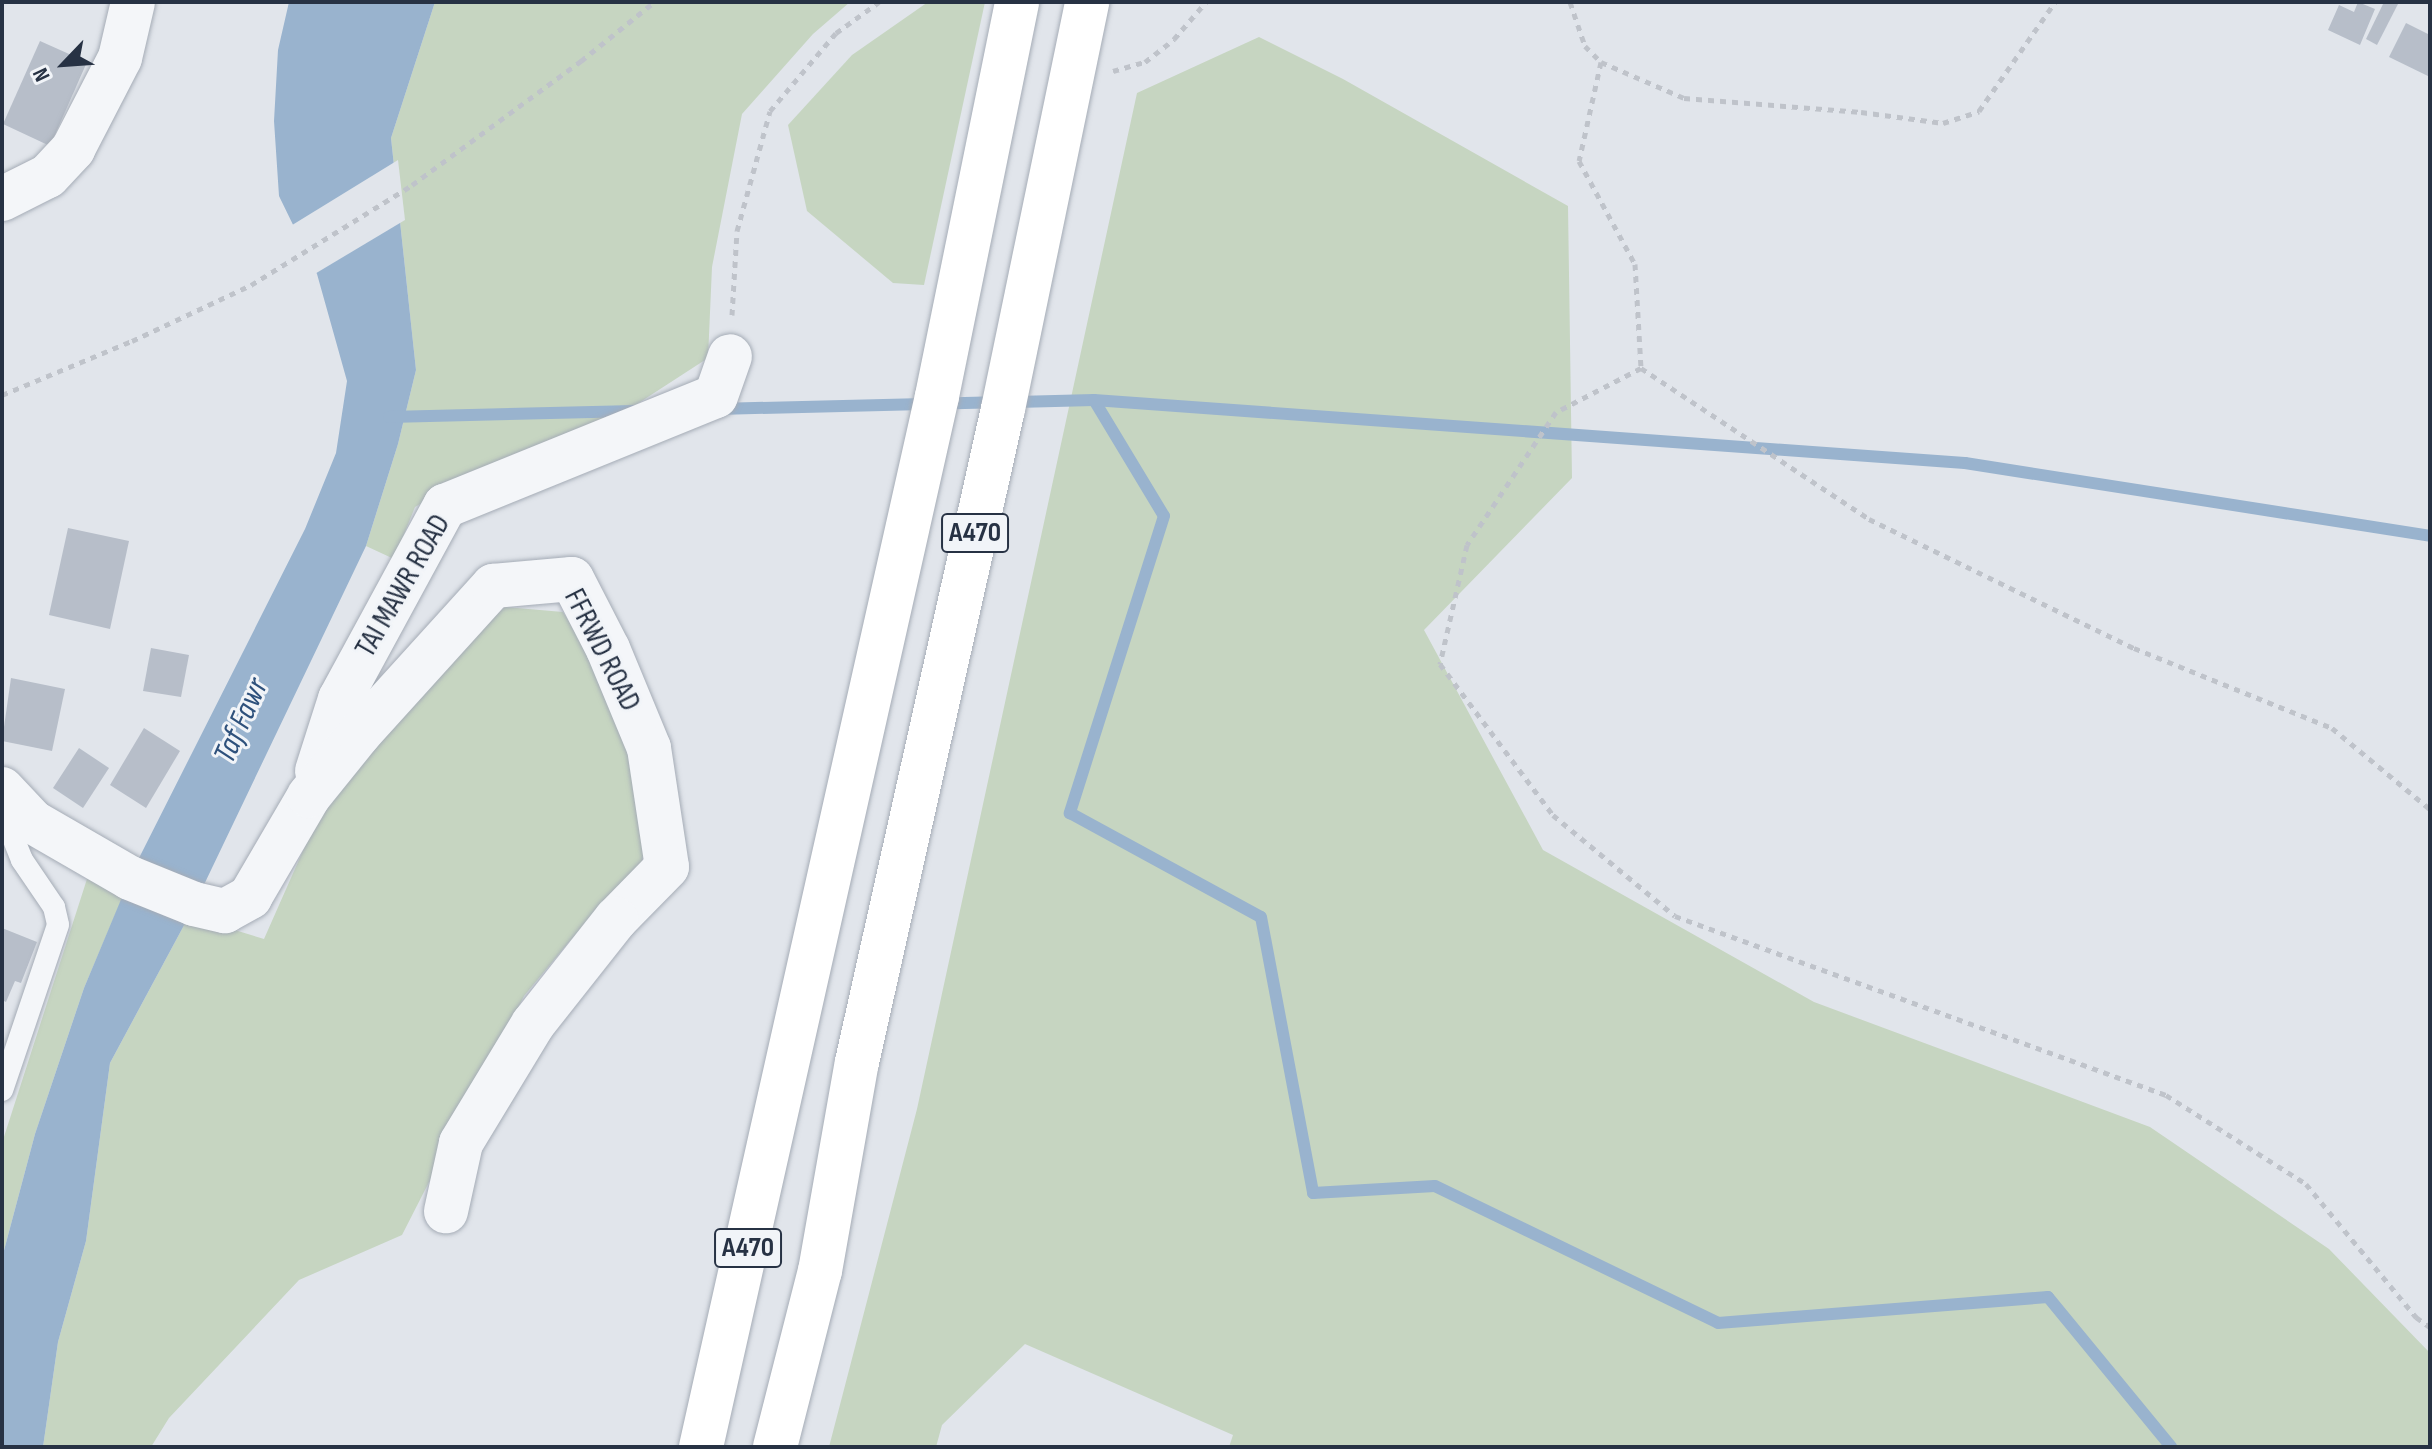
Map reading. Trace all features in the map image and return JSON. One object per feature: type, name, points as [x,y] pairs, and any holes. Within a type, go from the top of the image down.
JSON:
[{"type":"highway","name":"A470","points":[[701,1447],[937,396],[1017,2]]},
{"type":"highway","name":"A470","points":[[775,1447],[820,1271],[857,1062],[1003,409],[1087,2]]},
{"type":"street","points":[[2,199],[48,176],[73,149],[120,58],[133,2]]},
{"type":"street","name":"TAI MAWR ROAD","points":[[309,796],[340,699],[445,506],[716,396],[730,356]]},
{"type":"street","name":"FFRWD ROAD","points":[[2,789],[33,822],[130,878],[194,904],[225,911],[250,897],[309,796],[359,734],[493,586],[572,579],[608,649],[649,748],[667,867],[616,919],[533,1024],[461,1143],[446,1211]]},
{"type":"lane","points":[[2,810],[22,860],[54,907],[58,925],[2,1090]]},
{"type":"path","points":[[2,395],[132,341],[251,285],[412,185],[581,61],[654,2]]},
{"type":"path","points":[[730,356],[737,231],[770,111],[836,33],[879,2]]},
{"type":"path","points":[[1102,74],[1145,62],[1174,39],[1206,2]]},
{"type":"path","points":[[1570,2],[1585,46],[1601,62],[1684,98],[1861,112],[1943,123],[1979,111],[2055,2]]},
{"type":"path","points":[[1601,62],[1579,161],[1635,264],[1641,368]]},
{"type":"path","points":[[1641,368],[1869,519],[2134,648],[2332,728],[2430,809]]},
{"type":"path","points":[[1641,368],[1556,412],[1467,545],[1440,664],[1553,815],[1675,916],[2166,1095],[2306,1184],[2416,1317],[2430,1327]]},
{"type":"green space","points":[[435,2],[850,2],[813,34],[742,114],[712,267],[708,358],[597,430],[470,476],[415,507],[394,559],[366,546],[398,444],[416,370],[391,138]]},
{"type":"green space","points":[[928,2],[985,2],[924,285],[893,283],[807,211],[788,125],[852,55]]},
{"type":"green space","points":[[1259,37],[1343,79],[1568,206],[1572,478],[1424,630],[1543,850],[1814,1002],[2150,1127],[2329,1249],[2430,1353],[2430,1447],[1229,1447],[1233,1435],[1025,1344],[942,1425],[936,1447],[829,1447],[917,1109],[1137,93]]},
{"type":"green space","points":[[505,607],[563,612],[605,681],[650,806],[641,870],[568,943],[524,996],[402,1235],[299,1280],[169,1418],[151,1447],[43,1447],[58,1342],[86,1241],[110,1063],[189,916],[264,939],[317,819],[433,671]]},
{"type":"green space","points":[[87,879],[126,889],[84,988],[35,1134],[2,1258],[2,1143]]},
{"type":"water","name":"Taf Fawr","points":[[289,2],[435,2],[391,138],[416,370],[398,444],[366,546],[189,916],[110,1063],[86,1241],[58,1342],[43,1447],[2,1447],[2,1258],[35,1134],[84,988],[135,866],[305,529],[336,453],[347,381],[317,274],[279,196],[274,121],[278,50]]},
{"type":"pier","points":[[398,160],[405,220],[313,275],[289,227]]},
{"type":"building","points":[[2358,2],[2375,9],[2360,45],[2328,30],[2339,5],[2354,12]]},
{"type":"building","points":[[2384,2],[2398,4],[2377,45],[2366,39]]},
{"type":"building","points":[[2406,23],[2430,35],[2430,77],[2389,57]]},
{"type":"building","points":[[40,41],[87,62],[50,146],[3,124]]},
{"type":"building","points":[[68,528],[129,541],[110,629],[49,615]]},
{"type":"building","points":[[151,648],[189,655],[181,697],[143,691]]},
{"type":"building","points":[[11,678],[65,689],[52,751],[2,741]]},
{"type":"building","points":[[144,728],[180,751],[146,808],[110,785]]},
{"type":"building","points":[[79,748],[109,768],[83,808],[53,788]]},
{"type":"building","points":[[2,928],[37,942],[21,983],[15,981],[6,1002],[2,1000]]},
{"type":"waterway","points":[[1094,400],[1164,516],[1070,813],[1261,917],[1313,1193],[1435,1186],[1718,1323],[2048,1297],[2171,1447]]},
{"type":"waterway","points":[[1013,402],[1094,400],[1965,463],[2430,536]]},
{"type":"waterway","points":[[717,409],[995,402]]},
{"type":"waterway","points":[[389,417],[635,411]]}]
